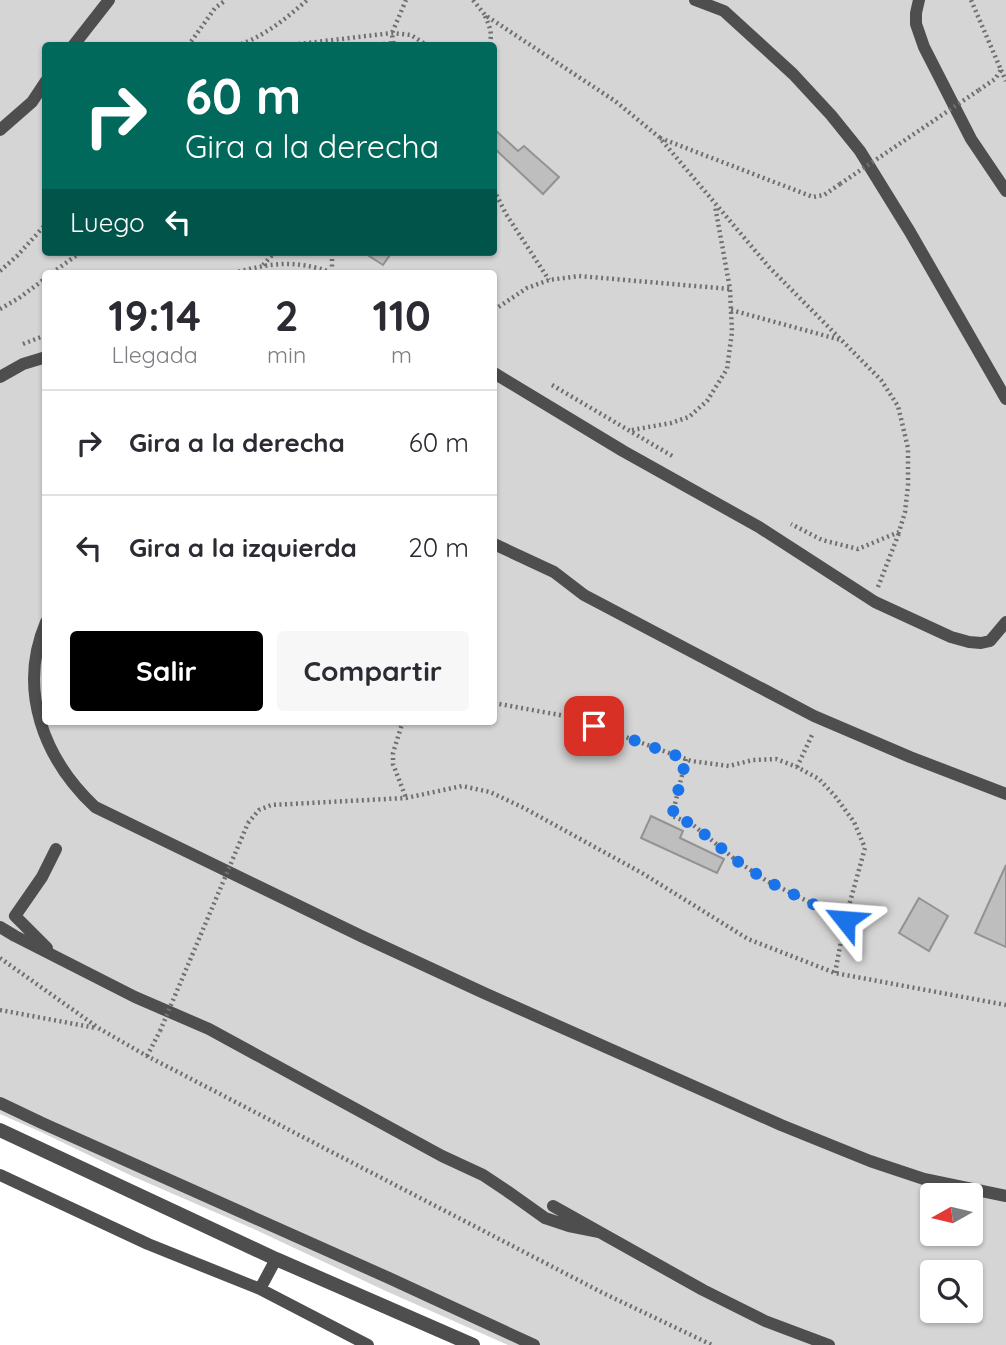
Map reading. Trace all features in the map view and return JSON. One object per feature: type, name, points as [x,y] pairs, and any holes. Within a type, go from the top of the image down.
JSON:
[{"type":"street","points":[[0,1130],[276,1259],[473,1345]]},
{"type":"lane","points":[[76,42],[109,0]]},
{"type":"lane","points":[[695,0],[724,11],[812,94],[860,150],[1006,400]]},
{"type":"lane","points":[[919,0],[916,24],[924,47],[971,139],[1006,191]]},
{"type":"lane","points":[[0,130],[32,102],[42,87]]},
{"type":"lane","points":[[0,377],[23,364],[42,358]]},
{"type":"lane","points":[[497,375],[623,451],[759,527],[875,602],[970,642],[990,641],[1006,622]]},
{"type":"lane","points":[[497,545],[554,572],[584,595],[814,716],[909,757],[1006,794]]},
{"type":"lane","points":[[42,634],[35,655],[34,673],[35,695],[44,735],[53,756],[69,779],[95,807],[423,964],[781,1125],[870,1161],[924,1179],[1006,1196]]},
{"type":"lane","points":[[56,849],[42,877],[15,916],[57,958]]},
{"type":"lane","points":[[0,927],[135,997],[209,1029],[483,1175],[545,1218],[599,1232]]},
{"type":"lane","points":[[0,1103],[534,1345]]},
{"type":"lane","points":[[0,1175],[148,1244],[260,1289],[368,1345]]},
{"type":"lane","points":[[553,1206],[691,1284],[765,1321],[829,1345]]},
{"type":"lane","points":[[260,1289],[276,1259]]},
{"type":"path","points":[[191,42],[215,8],[226,0]]},
{"type":"path","points":[[248,42],[284,21],[307,0]]},
{"type":"path","points":[[393,42],[393,33],[406,0]]},
{"type":"path","points":[[473,0],[485,15],[490,28],[490,42]]},
{"type":"path","points":[[971,0],[1006,81]]},
{"type":"path","points":[[485,15],[615,101],[659,138],[769,267],[881,380],[898,405],[908,448],[908,485],[900,533],[877,591]]},
{"type":"path","points":[[316,42],[393,33],[411,35],[422,42]]},
{"type":"path","points":[[659,138],[813,197],[824,195],[995,79],[1001,70]]},
{"type":"path","points":[[497,196],[549,280]]},
{"type":"path","points":[[631,430],[689,417],[707,401],[727,369],[732,332],[730,289],[715,203]]},
{"type":"path","points":[[0,271],[42,228]]},
{"type":"path","points":[[56,270],[75,256]]},
{"type":"path","points":[[262,265],[271,256]]},
{"type":"path","points":[[244,270],[282,263],[305,264],[323,270]]},
{"type":"path","points":[[497,308],[527,288],[549,280],[579,276],[730,289]]},
{"type":"path","points":[[0,309],[42,281]]},
{"type":"path","points":[[731,310],[842,340]]},
{"type":"path","points":[[547,382],[675,457]]},
{"type":"path","points":[[787,522],[822,540],[858,550],[900,533]]},
{"type":"path","points":[[497,704],[571,717],[686,759],[729,766],[753,760],[776,759],[819,779],[854,822],[865,848],[845,920],[835,973]]},
{"type":"path","points":[[402,725],[393,753],[393,764],[406,798]]},
{"type":"path","points":[[797,767],[815,729]]},
{"type":"path","points":[[686,759],[672,816],[692,824],[737,861],[767,881],[845,920]]},
{"type":"path","points":[[147,1056],[248,823],[259,810],[271,805],[406,798],[462,786],[491,792],[524,808],[642,873],[748,939],[835,973],[1006,1005]]},
{"type":"path","points":[[0,958],[100,1029],[147,1056],[603,1293],[712,1345]]},
{"type":"path","points":[[0,1010],[100,1029]]},
{"type":"shaded area","points":[[0,0],[1006,0],[1006,1345],[508,1345],[0,1114]]},
{"type":"building","points":[[497,132],[518,151],[524,146],[559,177],[543,194],[497,151]]},
{"type":"building","points":[[369,256],[389,256],[383,265]]},
{"type":"building","points":[[651,816],[683,831],[680,838],[724,859],[717,873],[641,838]]},
{"type":"building","points":[[1006,865],[1006,947],[975,933]]},
{"type":"building","points":[[919,898],[948,916],[929,951],[899,933]]},
{"type":"route","points":[[594,726],[686,759],[672,816],[692,824],[737,861],[767,881],[845,920]]}]
